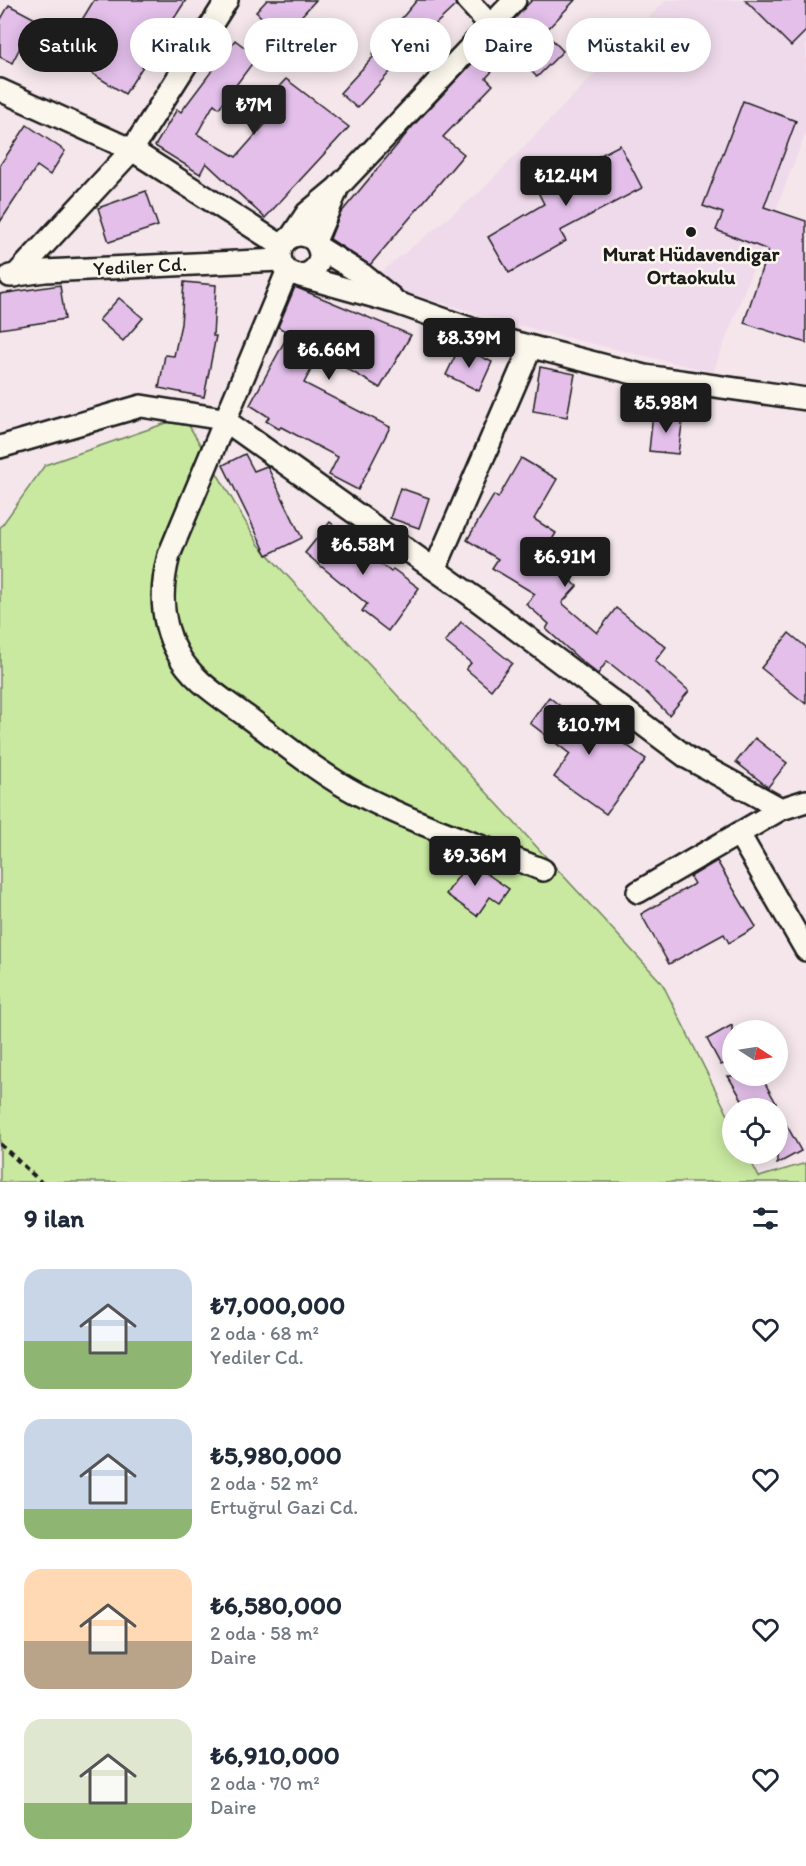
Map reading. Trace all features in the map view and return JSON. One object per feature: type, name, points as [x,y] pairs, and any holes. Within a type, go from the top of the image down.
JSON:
[{"type":"street","points":[[7,276],[132,150],[227,0]]},
{"type":"street","points":[[467,0],[484,18]]},
{"type":"street","points":[[498,18],[515,0]]},
{"type":"street","points":[[463,55],[337,188],[307,213],[169,555],[162,588],[164,614],[170,639],[188,669],[266,731],[350,789],[380,804],[543,870]]},
{"type":"street","points":[[0,90],[132,150],[288,258],[307,275],[318,266],[317,244],[337,188]]},
{"type":"street","points":[[288,258],[304,235],[363,275],[397,303]]},
{"type":"street","points":[[288,258],[397,303],[497,338],[645,376],[806,399]]},
{"type":"street","name":"Yediler Cd.","points":[[7,276],[288,258]]},
{"type":"street","points":[[435,569],[531,347]]},
{"type":"street","points":[[0,447],[141,406],[224,419],[435,569],[688,758],[781,809]]},
{"type":"street","points":[[638,892],[781,809],[806,801]]},
{"type":"street","points":[[739,834],[806,950]]},
{"type":"path","points":[[0,1144],[41,1182]]},
{"type":"shaded area","points":[[666,0],[806,0],[806,132],[713,372],[547,333],[369,282],[481,191],[596,72],[711,72],[711,18],[649,18]]},
{"type":"green space","points":[[184,417],[259,545],[662,983],[722,1103],[722,1164],[752,1164],[759,1177],[806,1163],[806,1182],[0,1182],[0,528],[45,465]]},
{"type":"building","points":[[94,0],[186,0],[174,18],[130,18],[130,72],[139,72],[125,94],[90,72],[118,72],[118,18],[83,18]]},
{"type":"building","points":[[267,0],[316,0],[299,18],[262,18],[256,12]]},
{"type":"building","points":[[417,0],[455,0],[456,5],[442,18],[402,18]]},
{"type":"building","points":[[532,0],[575,0],[554,22],[554,18],[515,18]]},
{"type":"building","points":[[745,0],[806,0],[806,31],[791,46]]},
{"type":"building","points":[[9,5],[33,18],[18,18],[18,52],[12,63],[0,57],[0,21]]},
{"type":"building","points":[[235,40],[244,47],[244,72],[246,72],[219,108],[214,104],[197,134],[236,157],[282,105],[271,95],[286,79],[349,127],[265,218],[206,163],[200,174],[155,146],[177,109],[181,112],[211,72],[232,72],[232,44]]},
{"type":"building","points":[[554,42],[563,51],[554,60]]},
{"type":"building","points":[[370,60],[370,72],[390,72],[357,108],[340,93]]},
{"type":"building","points":[[464,72],[492,72],[486,78],[493,85],[443,137],[464,154],[370,265],[330,239],[340,214],[412,127]]},
{"type":"building","points":[[532,72],[542,72],[537,77]]},
{"type":"building","points":[[743,101],[796,121],[764,207],[806,221],[806,343],[744,323],[768,250],[716,230],[723,213],[703,206]]},
{"type":"building","points":[[27,125],[65,151],[50,175],[37,166],[0,222],[0,165]]},
{"type":"building","points":[[620,145],[642,188],[560,231],[566,241],[509,273],[488,237],[544,204],[536,188]]},
{"type":"building","points":[[146,191],[158,226],[109,242],[98,208]]},
{"type":"building","points":[[184,282],[216,285],[213,336],[216,336],[204,397],[159,388],[165,355],[174,356],[181,324]]},
{"type":"building","points":[[60,285],[65,319],[0,329],[0,294]]},
{"type":"building","points":[[295,287],[411,335],[380,388],[320,353],[304,383],[390,427],[358,490],[329,475],[338,457],[281,427],[279,429],[266,421],[269,417],[250,405],[289,333],[278,327]]},
{"type":"building","points":[[119,298],[143,318],[123,341],[99,320]]},
{"type":"building","points":[[460,346],[492,362],[479,391],[446,375]]},
{"type":"building","points":[[540,367],[575,374],[567,417],[533,411]]},
{"type":"building","points":[[653,413],[683,417],[678,454],[649,451]]},
{"type":"building","points":[[245,454],[254,471],[267,466],[302,538],[267,555],[223,465]]},
{"type":"building","points":[[521,458],[557,479],[534,519],[556,533],[542,556],[577,586],[562,603],[597,633],[616,608],[666,647],[655,661],[689,691],[669,715],[647,693],[607,661],[598,674],[578,658],[546,629],[549,624],[526,604],[535,594],[492,568],[498,559],[467,540],[494,495],[498,498]]},
{"type":"building","points":[[400,488],[429,498],[419,528],[390,518]]},
{"type":"building","points":[[330,522],[391,572],[393,569],[419,588],[388,631],[362,611],[367,604],[305,553]]},
{"type":"building","points":[[461,622],[512,663],[491,690],[466,669],[471,663],[445,642]]},
{"type":"building","points":[[789,633],[806,647],[806,704],[761,668]]},
{"type":"building","points":[[549,697],[589,729],[594,722],[646,759],[606,814],[554,777],[570,754],[530,723]]},
{"type":"building","points":[[755,738],[787,763],[768,787],[736,762]]},
{"type":"building","points":[[461,856],[509,889],[499,903],[490,897],[477,916],[446,894],[460,874],[452,868]]},
{"type":"building","points":[[717,861],[756,927],[729,943],[724,934],[669,964],[641,914],[694,884],[690,877]]},
{"type":"building","points":[[722,1031],[722,1065],[721,1065],[707,1039]]},
{"type":"building","points":[[734,1086],[767,1086],[773,1098],[741,1098]]},
{"type":"building","points":[[788,1128],[801,1151],[788,1158]]},
{"type":"place","name":"Murat Hüdavendigar Ortaokulu","points":[[691,232]]}]
